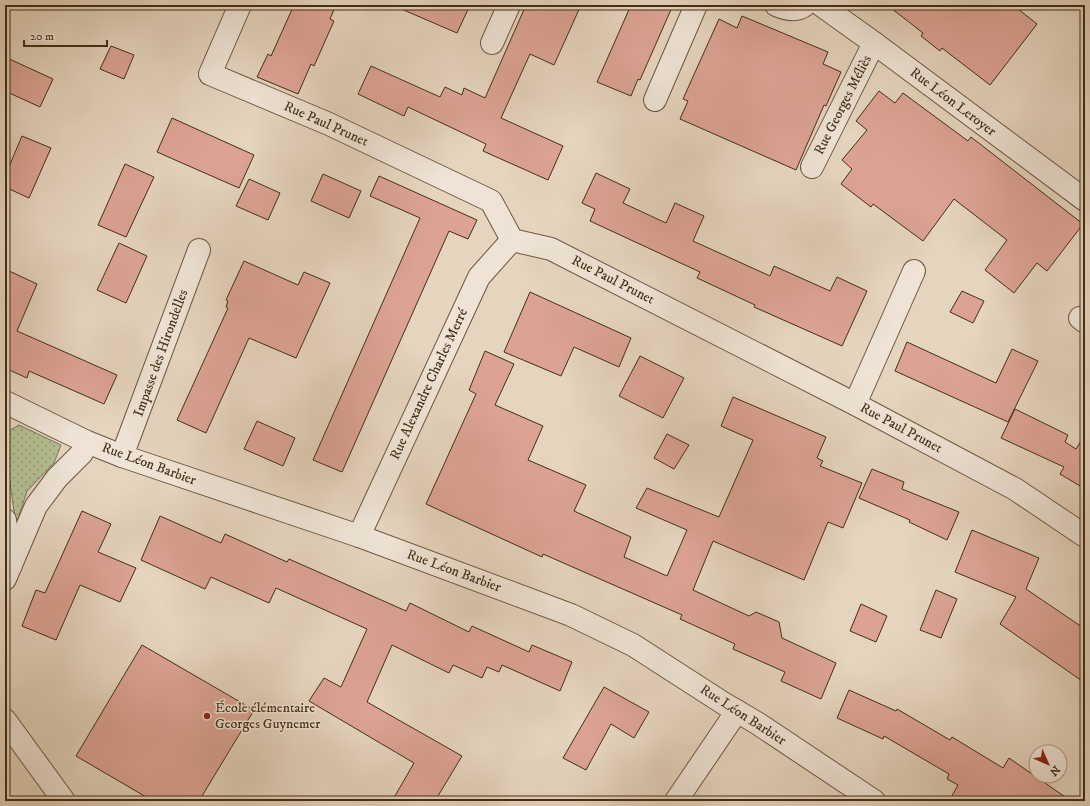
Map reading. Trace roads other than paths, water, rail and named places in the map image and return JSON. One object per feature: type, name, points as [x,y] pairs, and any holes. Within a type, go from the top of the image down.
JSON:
[{"type":"street","name":"Rue Paul Prunet","points":[[240,5],[210,74],[329,124],[490,202],[512,240],[551,249],[855,404],[1016,489],[1085,536]]},
{"type":"street","points":[[492,43],[509,5]]},
{"type":"street","points":[[655,100],[696,5]]},
{"type":"street","points":[[776,5],[786,9],[801,8],[805,5]]},
{"type":"street","name":"Rue Léon Leroyer","points":[[821,5],[1085,200]]},
{"type":"street","name":"Rue Georges Méliès","points":[[812,167],[874,43]]},
{"type":"street","name":"Rue Alexandre Charles Merré","points":[[359,536],[479,277],[512,240]]},
{"type":"street","name":"Impasse des Hirondelles","points":[[122,456],[199,250]]},
{"type":"street","points":[[855,404],[914,272]]},
{"type":"street","name":"Rue Léon Barbier","points":[[5,402],[87,442],[122,456],[359,536],[571,615],[633,645],[757,723],[874,801]]},
{"type":"street","points":[[8,572],[36,506],[57,478],[82,453],[87,442]]},
{"type":"street","points":[[5,520],[8,572]]},
{"type":"street","points":[[676,801],[737,711]]},
{"type":"street","points":[[5,720],[64,801]]},
{"type":"place","name":"École élémentaire Georges Guynemer","points":[[207,716]]}]
